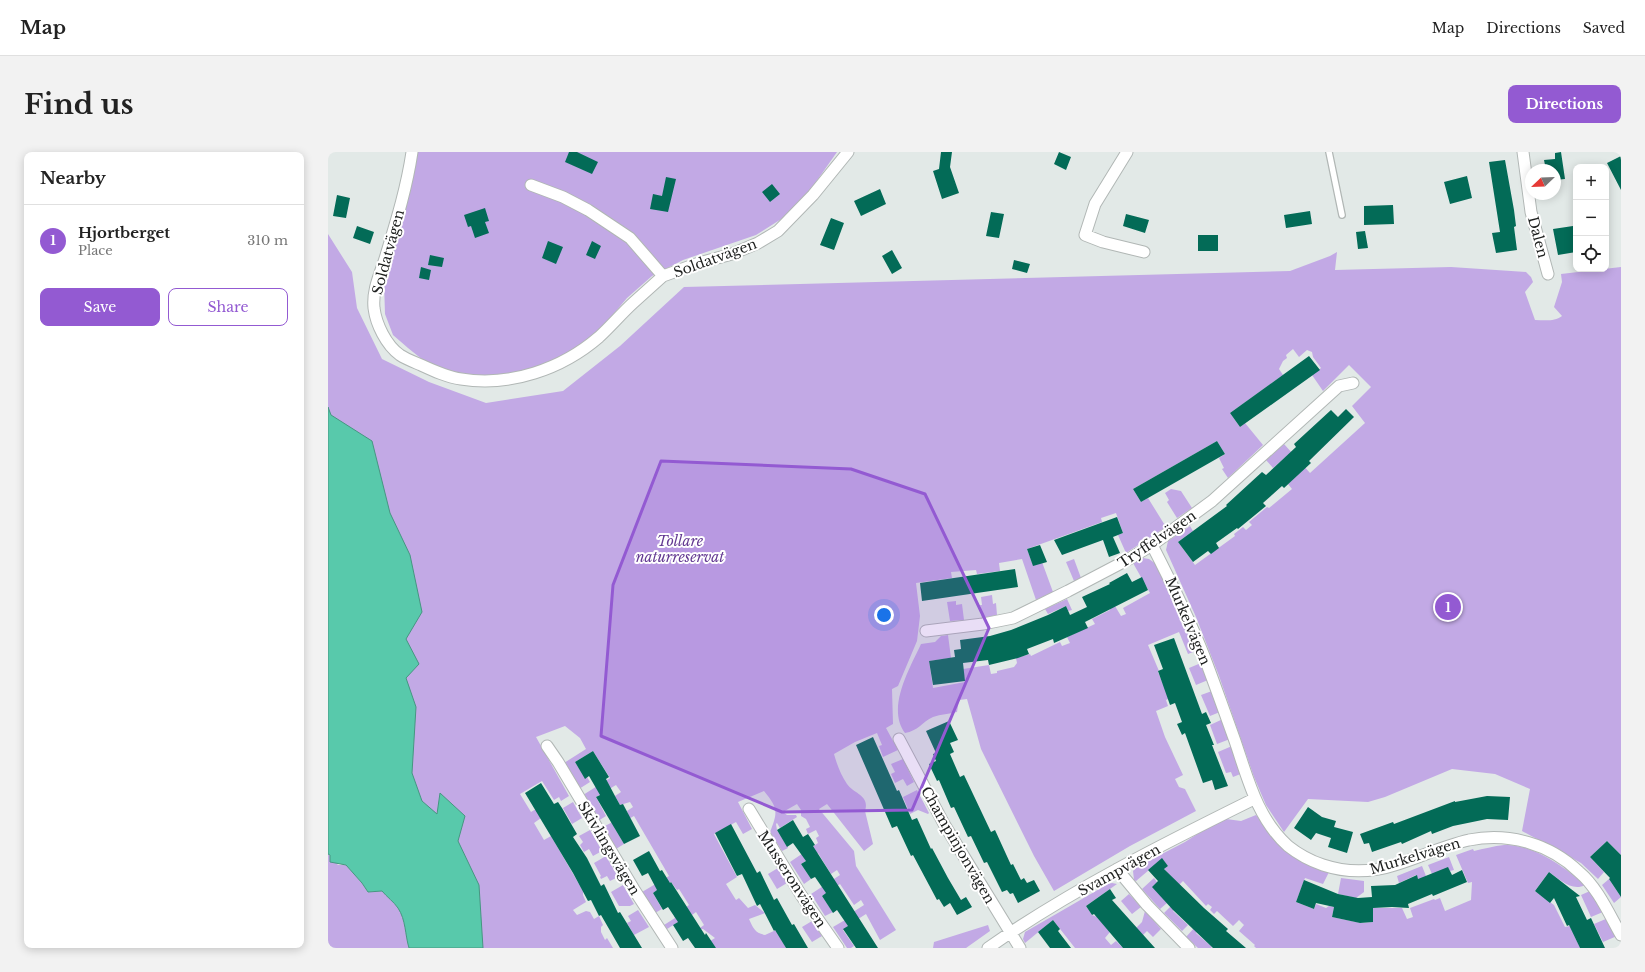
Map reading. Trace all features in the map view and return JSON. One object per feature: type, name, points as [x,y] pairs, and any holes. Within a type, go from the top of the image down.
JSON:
[{"type":"street","name":"Soldatvägen","points":[[412,152],[400,211],[375,291],[374,308],[380,328],[386,340],[399,354],[438,373],[461,379],[502,380],[527,376],[549,368],[581,350],[599,337],[663,276],[699,263],[732,254],[758,243],[778,231],[813,195],[848,152]]},
{"type":"street","points":[[1127,152],[1095,204],[1085,235],[1103,242],[1144,252]]},
{"type":"street","name":"Dalen","points":[[1523,152],[1531,212],[1548,274]]},
{"type":"street","name":"Soldatvägen","points":[[531,185],[563,197],[588,210],[630,238],[663,276]]},
{"type":"street","name":"Tryffelvägen","points":[[926,631],[983,624],[1013,618],[1068,591],[1152,545],[1212,501],[1339,386],[1353,383]]},
{"type":"street","name":"Murkelvägen","points":[[1152,545],[1181,599],[1191,623],[1225,714],[1254,799],[1268,824],[1288,846],[1316,862],[1333,868],[1367,872],[1386,868],[1454,844],[1486,838],[1506,837],[1553,852],[1580,872],[1592,886],[1621,935]]},
{"type":"street","name":"Champinjonvägen","points":[[900,739],[944,824],[1020,948]]},
{"type":"street","name":"Skivlingsvägen","points":[[547,746],[635,892],[672,948]]},
{"type":"street","name":"Svampvägen","points":[[988,948],[1010,933],[1117,869],[1254,799]]},
{"type":"street","name":"Musseronvägen","points":[[749,809],[801,895],[838,948]]},
{"type":"street","points":[[1117,869],[1147,905],[1189,948]]},
{"type":"lane","points":[[1329,152],[1342,215]]},
{"type":"highlighted area","points":[[661,461],[851,469],[925,494],[989,628],[912,810],[782,812],[601,736],[613,585]]},
{"type":"green space","points":[[417,152],[837,152],[811,189],[786,216],[756,235],[683,260],[652,276],[627,298],[605,324],[568,354],[539,367],[505,375],[461,376],[441,369],[423,360],[408,348],[393,335],[385,314],[384,282],[393,256]]},
{"type":"green space","name":"Tollare naturreservat","points":[[328,234],[352,272],[357,308],[382,359],[429,382],[486,403],[563,391],[620,346],[684,287],[1290,271],[1337,252],[1335,270],[1451,267],[1526,272],[1531,277],[1533,282],[1525,292],[1535,320],[1549,320],[1562,316],[1554,307],[1562,282],[1561,274],[1578,272],[1609,272],[1609,268],[1621,267],[1621,855],[1607,841],[1590,857],[1604,872],[1598,879],[1581,863],[1522,831],[1530,789],[1495,774],[1452,769],[1385,797],[1368,802],[1308,799],[1284,832],[1266,805],[1254,777],[1219,676],[1196,617],[1166,550],[1168,541],[1190,526],[1193,531],[1178,542],[1195,565],[1235,536],[1234,534],[1243,527],[1246,530],[1252,525],[1249,522],[1292,489],[1288,484],[1302,471],[1288,455],[1273,468],[1266,460],[1284,444],[1310,473],[1365,423],[1352,406],[1371,387],[1349,365],[1323,391],[1312,375],[1321,368],[1313,357],[1312,352],[1307,350],[1299,357],[1293,349],[1286,355],[1287,358],[1283,361],[1279,369],[1283,375],[1230,413],[1240,427],[1245,423],[1263,445],[1228,478],[1222,469],[1224,468],[1219,458],[1225,454],[1217,441],[1133,489],[1141,502],[1148,498],[1166,527],[1126,553],[1118,535],[1123,533],[1116,513],[1101,518],[1102,522],[1027,549],[1033,565],[1042,562],[1053,592],[1036,600],[1022,559],[999,563],[1000,571],[977,574],[976,570],[951,572],[952,578],[916,583],[920,616],[917,641],[898,686],[892,689],[893,724],[886,728],[898,750],[883,757],[879,746],[882,745],[877,733],[855,742],[834,754],[839,770],[847,784],[865,801],[865,811],[873,844],[864,851],[827,804],[819,809],[854,851],[856,866],[896,930],[880,940],[866,914],[855,921],[850,914],[864,905],[861,900],[854,905],[840,884],[822,896],[833,912],[825,916],[811,894],[840,875],[837,870],[831,874],[818,853],[801,864],[811,879],[804,884],[790,862],[818,843],[816,838],[819,836],[816,830],[808,834],[806,829],[810,827],[806,819],[801,816],[801,810],[797,804],[783,812],[787,815],[796,815],[797,817],[780,828],[777,823],[776,824],[777,830],[788,848],[782,851],[770,832],[774,820],[775,810],[772,802],[764,791],[738,802],[752,829],[743,834],[736,822],[714,834],[737,877],[726,884],[736,900],[739,898],[748,908],[755,905],[765,913],[749,919],[753,927],[759,933],[765,935],[776,930],[786,948],[716,948],[714,946],[699,948],[715,938],[700,928],[704,925],[696,912],[667,929],[664,925],[675,918],[674,916],[689,905],[679,889],[677,890],[671,882],[653,893],[662,909],[655,913],[642,892],[669,876],[634,816],[614,827],[624,844],[616,849],[603,827],[628,814],[627,811],[633,807],[630,802],[620,805],[615,796],[621,792],[616,785],[596,797],[606,816],[598,821],[583,795],[610,778],[593,751],[575,762],[585,778],[587,777],[590,782],[579,789],[564,763],[586,749],[580,738],[565,726],[536,737],[569,796],[561,801],[559,797],[554,800],[542,781],[520,794],[531,812],[536,809],[541,818],[534,823],[544,840],[551,836],[583,891],[586,902],[573,910],[577,915],[586,911],[590,912],[594,919],[599,916],[603,925],[601,927],[601,932],[605,940],[607,938],[613,948],[444,948],[328,802]]},
{"type":"green space","points":[[1171,489],[1181,491],[1192,508],[1177,518],[1167,502],[1169,500],[1165,493]]},
{"type":"green space","points":[[1143,558],[1149,559],[1156,564],[1198,650],[1188,654],[1179,632],[1148,645],[1163,684],[1177,695],[1166,700],[1168,706],[1156,711],[1165,737],[1183,775],[1175,779],[1179,787],[1185,789],[1196,811],[1130,846],[1054,891],[1034,856],[981,749],[967,699],[959,700],[957,712],[933,717],[917,728],[905,733],[900,723],[898,712],[902,688],[921,644],[935,642],[941,636],[948,635],[951,658],[929,661],[933,688],[965,682],[963,669],[989,665],[991,674],[997,673],[997,671],[1014,667],[1017,663],[1016,658],[1030,654],[1031,656],[1060,642],[1062,646],[1070,643],[1067,637],[1095,624],[1092,619],[1115,606],[1121,616],[1126,614],[1123,608],[1150,593],[1133,563]]},
{"type":"green space","points":[[1074,559],[1081,578],[1074,581],[1066,562]]},
{"type":"green space","points":[[992,595],[993,604],[996,603],[997,615],[982,618],[980,605],[982,605],[981,597]]},
{"type":"green space","points":[[1067,599],[1072,610],[1068,611],[1066,606],[1048,614],[1045,609]]},
{"type":"green space","points":[[956,601],[956,605],[962,604],[964,620],[950,621],[947,602]]},
{"type":"green space","points":[[1201,663],[1208,680],[1196,685],[1189,668]]},
{"type":"green space","points":[[1212,691],[1220,712],[1210,716],[1201,695]]},
{"type":"green space","points":[[1223,719],[1230,739],[1217,744],[1210,725]]},
{"type":"green space","points":[[1232,746],[1243,773],[1233,777],[1231,772],[1226,773],[1218,752]]},
{"type":"green space","points":[[903,759],[914,782],[907,786],[903,779],[895,783],[891,774],[895,772],[891,764]]},
{"type":"green space","points":[[917,790],[929,813],[928,814],[918,810],[910,814],[903,797]]},
{"type":"green space","points":[[573,802],[582,818],[572,824],[563,808]]},
{"type":"green space","points":[[1256,815],[1279,842],[1288,850],[1306,864],[1329,872],[1323,884],[1305,878],[1296,902],[1314,909],[1316,904],[1326,908],[1329,906],[1334,907],[1332,917],[1361,923],[1373,922],[1373,908],[1402,908],[1407,919],[1413,917],[1410,908],[1434,899],[1440,898],[1445,911],[1471,900],[1472,882],[1468,883],[1456,855],[1473,849],[1474,851],[1504,845],[1514,845],[1536,852],[1558,864],[1585,885],[1580,887],[1571,886],[1549,872],[1535,891],[1554,905],[1565,927],[1570,926],[1580,948],[1256,948],[1254,946],[1255,945],[1239,931],[1244,925],[1239,920],[1233,926],[1217,911],[1214,914],[1210,910],[1212,907],[1208,904],[1206,906],[1183,881],[1179,885],[1164,869],[1168,866],[1162,859],[1136,881],[1134,880],[1133,871],[1137,867],[1199,833],[1226,819],[1241,821]]},
{"type":"green space","points":[[590,830],[602,851],[593,856],[589,849],[584,852],[580,845],[583,842],[579,836]]},
{"type":"green space","points":[[328,854],[338,865],[346,865],[368,892],[382,891],[396,906],[403,917],[409,948],[328,948]]},
{"type":"green space","points":[[606,856],[618,877],[610,881],[607,876],[601,879],[601,876],[594,863]]},
{"type":"green space","points":[[1449,857],[1454,870],[1450,871],[1448,868],[1432,874],[1428,865]]},
{"type":"green space","points":[[1422,866],[1426,876],[1419,881],[1416,875],[1399,883],[1397,876]]},
{"type":"green space","points":[[778,868],[787,883],[777,889],[768,874]]},
{"type":"green space","points":[[1154,878],[1167,903],[1160,909],[1142,889]]},
{"type":"green space","points":[[1341,878],[1364,881],[1364,892],[1356,898],[1338,894]]},
{"type":"green space","points":[[1609,879],[1621,897],[1614,903],[1602,885]]},
{"type":"green space","points":[[1112,883],[1117,884],[1086,906],[1092,915],[1097,917],[1110,932],[1105,938],[1111,945],[1116,941],[1123,948],[1075,948],[1053,920],[1025,943],[1023,939],[1025,932]]},
{"type":"green space","points":[[623,885],[634,904],[630,906],[619,906],[611,892]]},
{"type":"green space","points":[[1590,891],[1603,912],[1591,917],[1581,895]]},
{"type":"green space","points":[[1129,894],[1141,907],[1132,914],[1121,901]]},
{"type":"green space","points":[[1172,905],[1175,908],[1173,911],[1188,925],[1182,931],[1164,913]]},
{"type":"green space","points":[[638,910],[649,927],[634,935],[627,923],[631,921],[628,916]]},
{"type":"green space","points":[[1145,911],[1161,929],[1153,937],[1147,931],[1143,935],[1136,928],[1142,922]]},
{"type":"green space","points":[[1608,918],[1617,936],[1603,942],[1594,924]]},
{"type":"green space","points":[[845,920],[849,926],[843,930],[854,946],[851,948],[847,948],[833,927]]},
{"type":"green space","points":[[812,921],[822,936],[812,942],[802,927]]},
{"type":"green space","points":[[988,925],[990,931],[966,948],[933,948],[934,942]]},
{"type":"green space","points":[[1195,927],[1199,930],[1196,933],[1212,947],[1211,948],[1198,948],[1186,937]]},
{"type":"shaded area","points":[[328,407],[331,415],[372,441],[390,513],[410,555],[422,612],[406,639],[419,664],[406,678],[416,707],[412,773],[422,801],[437,814],[440,793],[465,816],[458,841],[479,885],[483,948],[409,948],[403,917],[395,904],[382,891],[368,892],[346,865],[330,862],[330,855],[328,854]]},
{"type":"building","points":[[569,152],[577,152],[598,162],[592,174],[565,162]]},
{"type":"building","points":[[941,152],[952,152],[950,167],[959,193],[942,199],[933,171],[939,169]]},
{"type":"building","points":[[1059,152],[1071,157],[1066,170],[1054,164]]},
{"type":"building","points":[[1561,152],[1565,179],[1561,179],[1561,164],[1545,164],[1544,160],[1555,159],[1555,153]]},
{"type":"building","points":[[1621,156],[1621,190],[1609,164],[1607,163]]},
{"type":"building","points":[[1505,160],[1514,210],[1516,226],[1514,227],[1517,250],[1496,253],[1492,233],[1500,232],[1489,162]]},
{"type":"building","points":[[1467,176],[1472,198],[1450,204],[1444,182]]},
{"type":"building","points":[[666,177],[676,179],[668,212],[650,209],[653,194],[662,196]]},
{"type":"building","points":[[772,184],[780,194],[770,202],[762,192]]},
{"type":"building","points":[[880,189],[886,204],[861,216],[854,201]]},
{"type":"building","points":[[337,195],[350,198],[346,218],[333,216]]},
{"type":"building","points":[[1393,205],[1394,224],[1364,225],[1364,206]]},
{"type":"building","points":[[485,208],[489,221],[485,222],[489,233],[475,238],[471,226],[468,227],[464,215]]},
{"type":"building","points":[[1310,211],[1312,224],[1286,228],[1284,215]]},
{"type":"building","points":[[991,212],[1004,214],[999,238],[986,236]]},
{"type":"building","points":[[1126,214],[1149,220],[1145,233],[1123,226]]},
{"type":"building","points":[[831,218],[844,223],[834,250],[820,245]]},
{"type":"building","points":[[357,226],[374,232],[370,244],[353,238]]},
{"type":"building","points":[[1573,226],[1573,252],[1558,255],[1553,229]]},
{"type":"building","points":[[1365,231],[1368,248],[1358,249],[1356,232]]},
{"type":"building","points":[[1198,235],[1218,235],[1218,251],[1198,251]]},
{"type":"building","points":[[548,241],[563,247],[556,264],[542,258]]},
{"type":"building","points":[[592,241],[601,246],[595,259],[586,255]]},
{"type":"building","points":[[892,250],[902,268],[892,274],[882,256]]},
{"type":"building","points":[[430,255],[444,258],[442,267],[428,265]]},
{"type":"building","points":[[1014,260],[1030,264],[1027,273],[1012,269]]},
{"type":"building","points":[[421,267],[431,270],[429,280],[419,278]]},
{"type":"building","points":[[1309,356],[1320,370],[1240,427],[1230,413]]},
{"type":"building","points":[[1346,409],[1354,417],[1309,461],[1311,463],[1284,488],[1282,486],[1263,503],[1266,506],[1238,529],[1237,528],[1216,543],[1219,548],[1211,554],[1208,551],[1193,562],[1178,542],[1227,506],[1226,505],[1262,472],[1266,475],[1296,447],[1294,444],[1331,410],[1338,417]]},
{"type":"building","points":[[1217,441],[1225,454],[1141,502],[1133,489]]},
{"type":"building","points":[[1117,517],[1123,533],[1113,537],[1120,553],[1109,557],[1103,540],[1062,555],[1054,540]]},
{"type":"building","points":[[1040,545],[1047,562],[1033,566],[1027,549]]},
{"type":"building","points":[[1015,569],[1018,587],[922,601],[920,583]]},
{"type":"building","points":[[1127,573],[1132,582],[1142,577],[1148,590],[1085,622],[1088,628],[1054,643],[1053,639],[1027,649],[1029,654],[1018,658],[989,665],[988,660],[963,663],[965,681],[933,685],[929,661],[955,657],[954,650],[961,649],[960,640],[990,636],[1011,630],[1066,606],[1070,615],[1087,607],[1082,597],[1110,584],[1109,583]]},
{"type":"building","points":[[1174,638],[1202,714],[1206,712],[1211,723],[1206,725],[1228,786],[1215,790],[1212,780],[1203,783],[1185,733],[1182,735],[1177,724],[1182,722],[1175,703],[1170,705],[1158,671],[1163,669],[1154,645]]},
{"type":"building","points":[[949,721],[958,740],[950,743],[954,752],[950,754],[960,777],[964,775],[991,832],[995,830],[1011,865],[1013,864],[1021,880],[1024,878],[1027,883],[1034,880],[1040,891],[1018,903],[1013,893],[1010,894],[1007,890],[1002,892],[987,862],[984,863],[971,836],[968,837],[954,807],[951,808],[939,780],[937,781],[929,764],[936,761],[933,754],[936,753],[926,731]]},
{"type":"building","points":[[873,737],[897,791],[899,790],[912,820],[917,818],[931,849],[932,848],[961,900],[966,897],[972,907],[957,915],[950,903],[944,907],[939,899],[937,900],[913,855],[911,856],[897,826],[892,828],[856,745]]},
{"type":"building","points":[[593,751],[609,777],[606,779],[615,796],[620,805],[623,804],[640,836],[624,844],[596,797],[600,795],[589,776],[585,779],[575,762]]},
{"type":"building","points":[[541,783],[554,804],[558,802],[562,808],[577,834],[573,837],[587,858],[601,886],[604,884],[618,913],[620,912],[642,948],[620,948],[601,915],[599,916],[591,900],[588,901],[525,793]]},
{"type":"building","points":[[1487,796],[1510,797],[1508,820],[1487,819],[1453,826],[1432,834],[1431,831],[1402,844],[1401,842],[1372,852],[1369,843],[1364,844],[1360,834],[1393,822],[1394,824],[1455,801]]},
{"type":"building","points":[[1308,807],[1322,817],[1336,821],[1334,827],[1353,832],[1347,853],[1328,847],[1331,838],[1316,833],[1311,840],[1294,828]]},
{"type":"building","points":[[793,820],[803,837],[808,834],[815,845],[813,846],[878,948],[856,948],[843,929],[848,926],[837,910],[833,913],[822,896],[826,893],[815,877],[811,879],[801,864],[806,861],[793,843],[787,847],[777,830]]},
{"type":"building","points":[[731,824],[757,873],[760,871],[774,900],[777,898],[792,925],[794,924],[808,948],[786,948],[775,930],[774,931],[760,904],[757,906],[742,874],[737,876],[715,833]]},
{"type":"building","points":[[1607,841],[1621,855],[1621,897],[1609,879],[1610,878],[1590,857]]},
{"type":"building","points":[[649,851],[660,871],[662,870],[670,883],[671,882],[705,935],[706,933],[716,948],[695,948],[688,938],[683,941],[673,925],[678,922],[668,907],[663,910],[653,893],[657,890],[648,873],[642,876],[633,860]]},
{"type":"building","points":[[1162,858],[1168,866],[1164,869],[1228,929],[1226,931],[1246,948],[1213,948],[1173,910],[1152,887],[1158,881],[1148,870]]},
{"type":"building","points":[[1448,867],[1452,875],[1462,870],[1467,882],[1433,896],[1432,894],[1408,904],[1409,908],[1373,908],[1373,922],[1360,923],[1332,917],[1334,907],[1316,903],[1314,909],[1296,902],[1304,880],[1338,894],[1358,898],[1372,897],[1371,886],[1395,885],[1417,875],[1418,879]]},
{"type":"building","points":[[1549,872],[1580,896],[1576,897],[1587,920],[1591,918],[1605,948],[1580,948],[1569,925],[1567,926],[1554,898],[1550,903],[1535,891]]},
{"type":"building","points":[[1110,889],[1116,898],[1112,900],[1155,948],[1123,948],[1094,914],[1092,915],[1086,906]]},
{"type":"building","points":[[1053,920],[1060,929],[1058,931],[1071,948],[1050,948],[1038,932]]},
{"type":"place","name":"Hjortberget","points":[[1448,607]]}]
